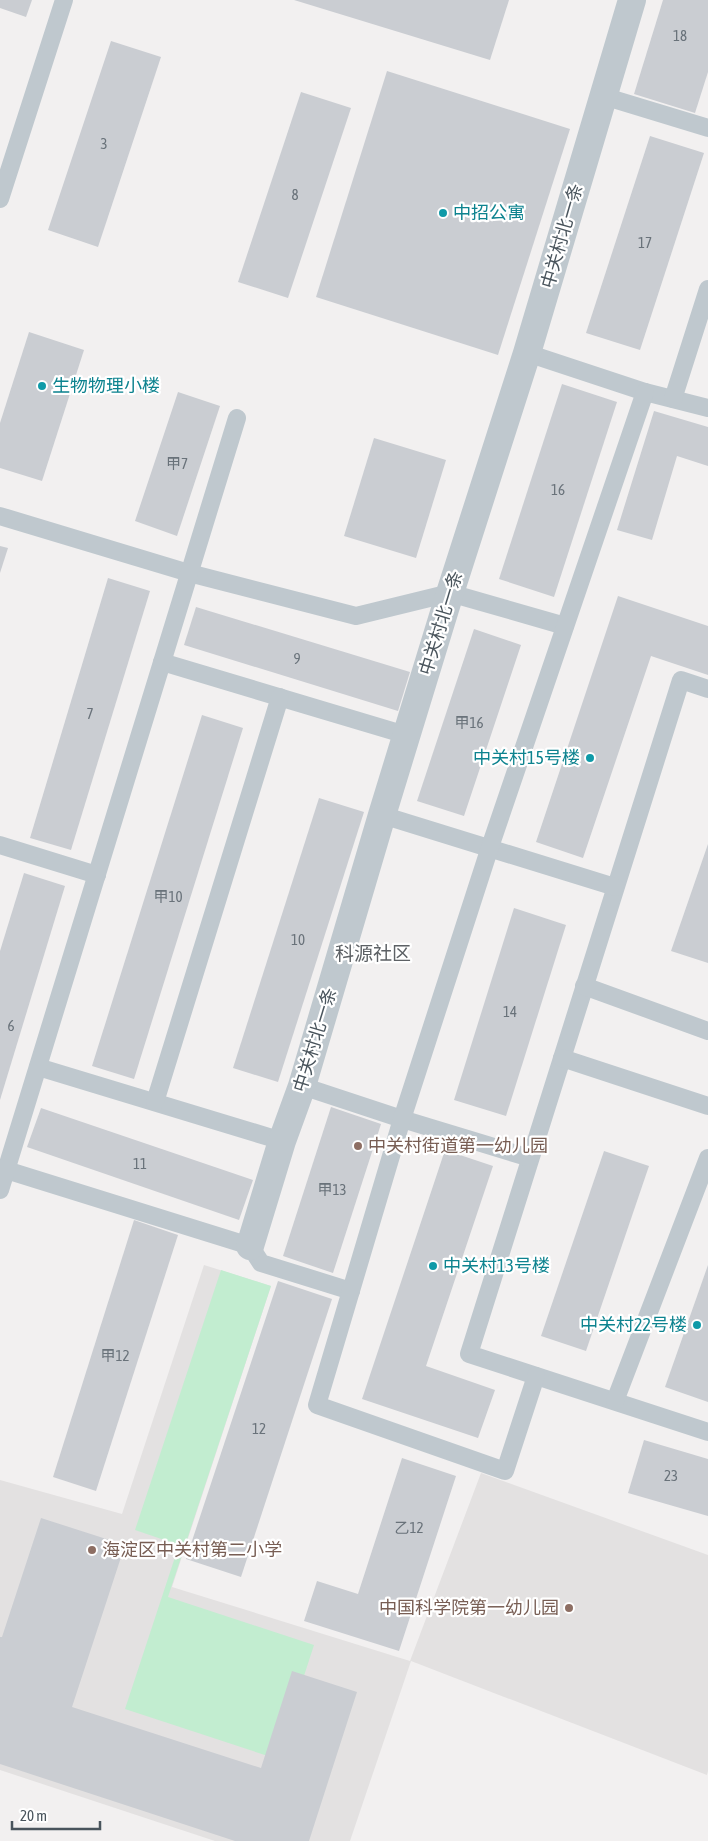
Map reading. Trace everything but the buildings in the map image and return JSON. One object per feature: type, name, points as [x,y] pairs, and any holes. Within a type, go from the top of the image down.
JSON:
[{"type":"street","name":"中关村北一条","points":[[250,1246],[282,1140],[302,1086],[450,593],[527,353],[632,0]]},
{"type":"lane","points":[[0,199],[64,0]]},
{"type":"lane","points":[[603,96],[708,128]]},
{"type":"lane","points":[[673,399],[708,289]]},
{"type":"lane","points":[[527,353],[646,392],[708,408]]},
{"type":"lane","points":[[536,1376],[505,1471],[317,1405],[402,1119],[490,847],[646,392]]},
{"type":"lane","points":[[0,1190],[3,1169],[38,1067],[237,418]]},
{"type":"lane","points":[[0,516],[189,573],[356,616],[450,593],[565,626]]},
{"type":"lane","points":[[162,662],[406,735]]},
{"type":"lane","points":[[708,689],[681,680],[469,1354],[708,1432]]},
{"type":"lane","points":[[154,1102],[280,698]]},
{"type":"lane","points":[[382,815],[615,887]]},
{"type":"lane","points":[[0,845],[96,875]]},
{"type":"lane","points":[[584,986],[708,1031]]},
{"type":"lane","points":[[562,1058],[708,1106]]},
{"type":"lane","points":[[38,1067],[282,1140]]},
{"type":"lane","points":[[302,1086],[530,1158]]},
{"type":"lane","points":[[615,1402],[708,1158]]},
{"type":"lane","points":[[3,1169],[250,1246],[261,1263],[351,1291]]},
{"type":"shaded area","name":"海淀区中关村第二小学","points":[[204,1265],[271,1286],[172,1587],[410,1661],[481,1473],[708,1555],[707,1775],[411,1661],[350,1841],[215,1841],[0,1770],[0,1480],[122,1514]]},
{"type":"green space","points":[[221,1270],[271,1286],[168,1597],[314,1645],[277,1759],[125,1709],[179,1545],[135,1530]]},
{"type":"place","name":"中招公寓","points":[[443,213]]},
{"type":"place","name":"生物物理小楼","points":[[42,386]]},
{"type":"place","name":"中关村15号楼","points":[[590,758]]},
{"type":"place","name":"中关村街道第一幼儿园","points":[[358,1146]]},
{"type":"place","name":"中关村13号楼","points":[[433,1266]]},
{"type":"place","name":"中关村22号楼","points":[[697,1325]]},
{"type":"place","name":"海淀区中关村第二小学","points":[[92,1550]]},
{"type":"place","name":"中国科学院第一幼儿园","points":[[569,1608]]},
{"type":"district","name":"科源社区","points":[[373,953]]}]
